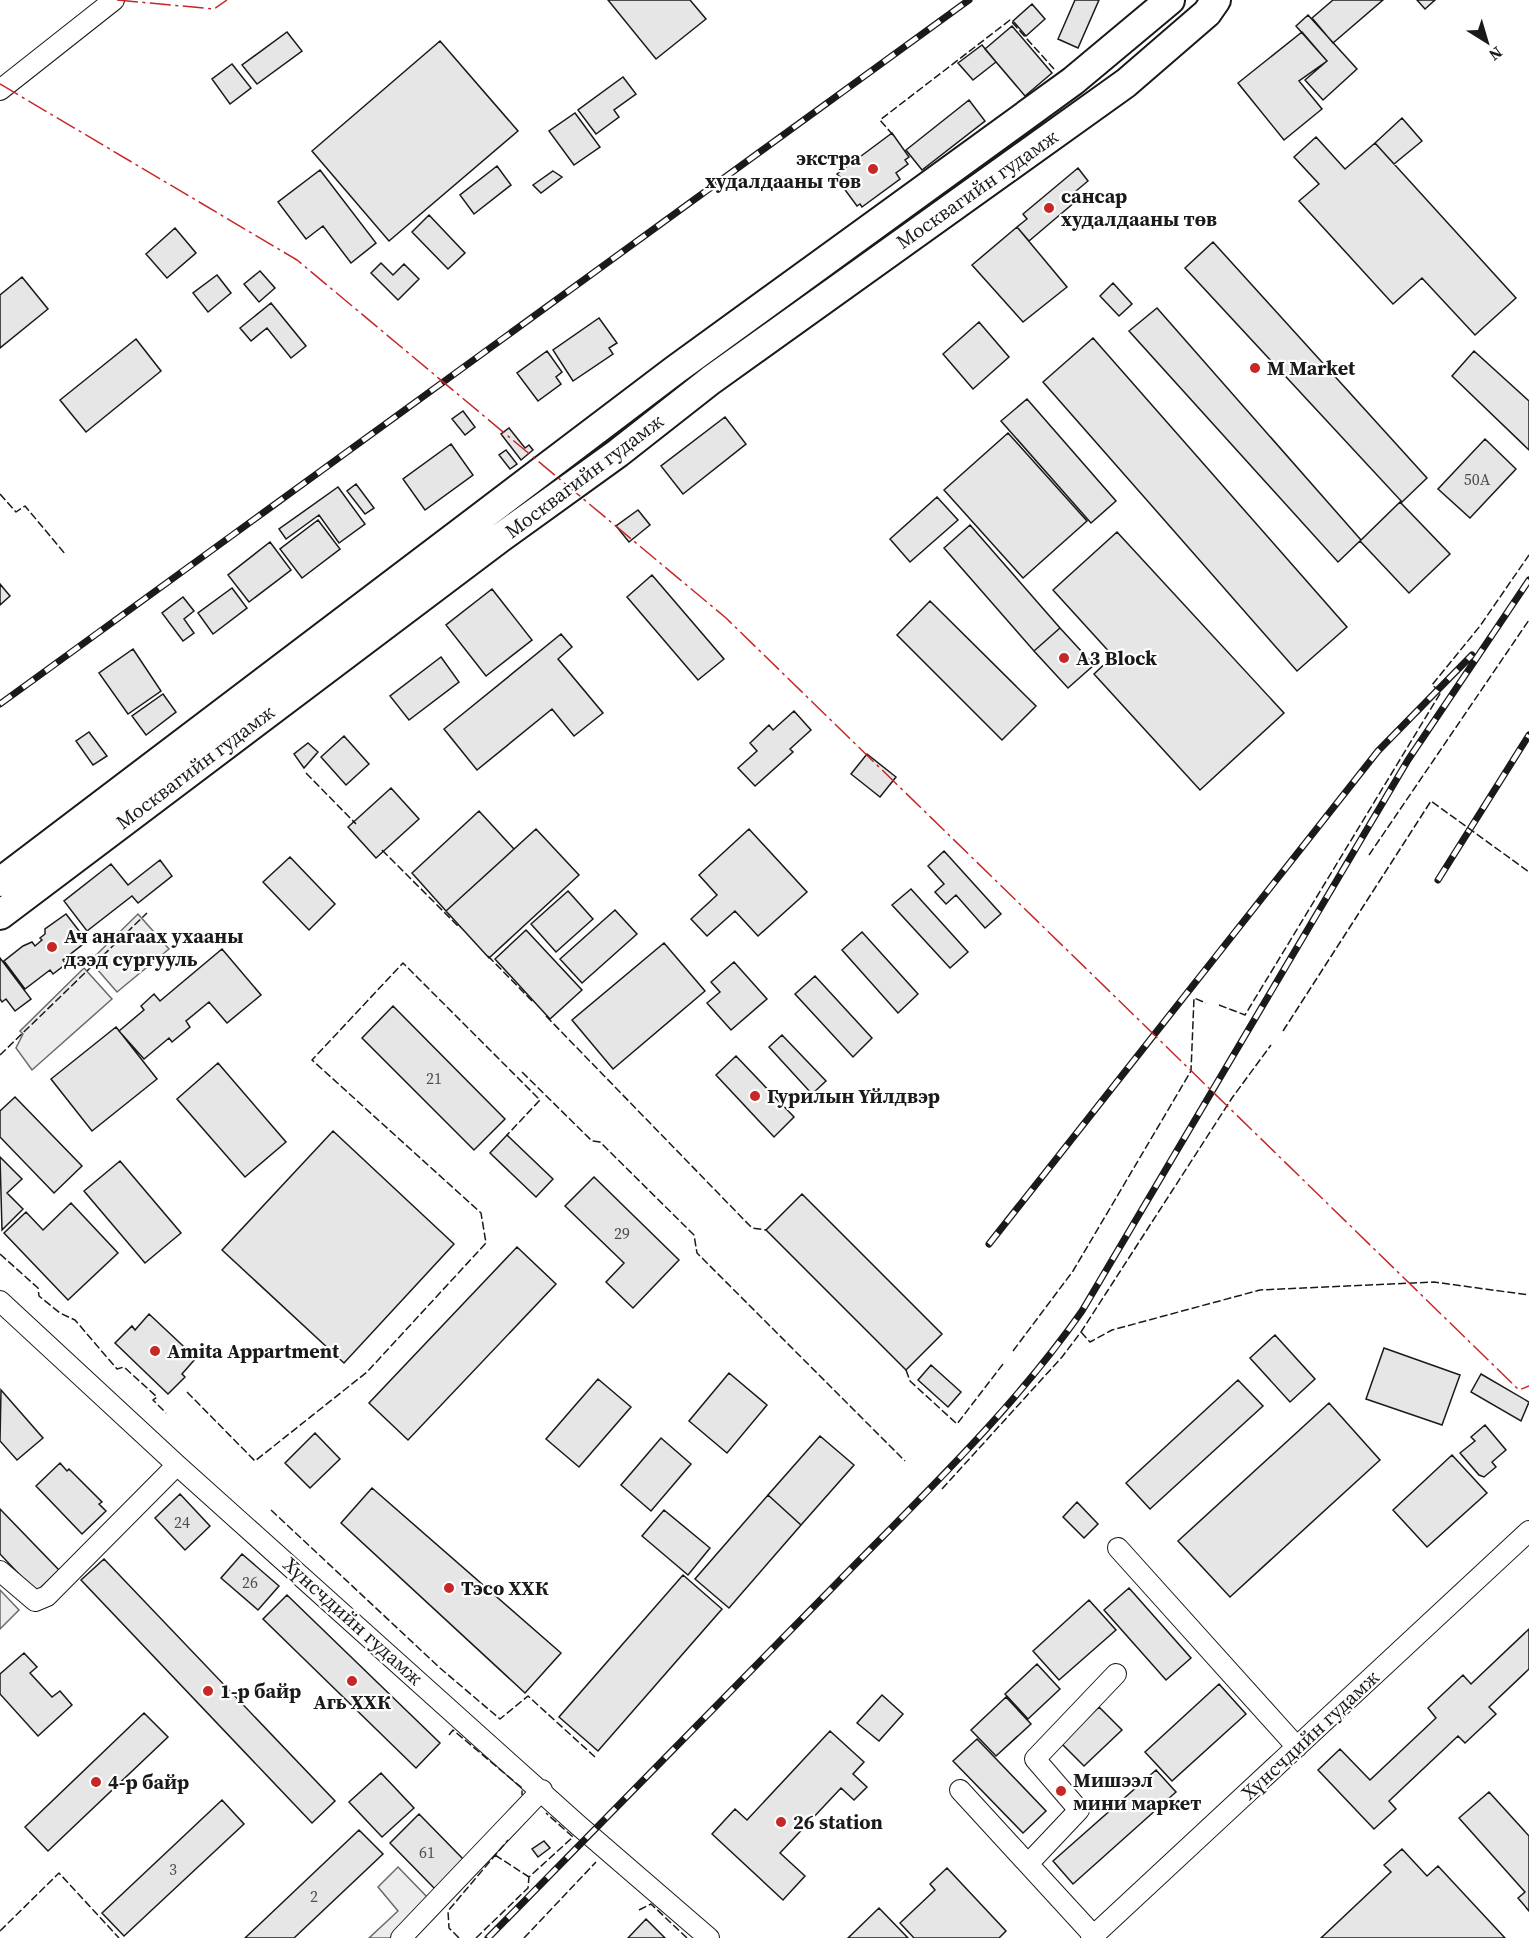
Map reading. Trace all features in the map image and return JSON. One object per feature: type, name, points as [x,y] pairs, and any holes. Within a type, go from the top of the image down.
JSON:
[{"type":"highway","name":"Москвагийн гудамж","points":[[0,915],[500,538],[618,453],[711,380],[1126,83],[1207,13],[1216,0]]},
{"type":"highway","name":"Москвагийн гудамж","points":[[0,882],[675,370],[1073,81],[1166,3]]},
{"type":"street","points":[[0,90],[114,0]]},
{"type":"street","name":"Хүнсчдийн гудамж","points":[[0,1301],[177,1465],[542,1790],[578,1825],[709,1938]]},
{"type":"street","points":[[0,1571],[35,1601],[47,1596],[177,1465]]},
{"type":"street","name":"Хүнсчдийн гудамж","points":[[1092,1937],[1529,1532]]},
{"type":"street","points":[[1118,1548],[1297,1747]]},
{"type":"street","points":[[1028,1864],[1079,1810],[1035,1759],[1116,1674]]},
{"type":"street","points":[[402,1938],[542,1790]]},
{"type":"street","points":[[960,1790],[1092,1937]]},
{"type":"shaded area","points":[[138,914],[169,949],[117,992],[90,961]]},
{"type":"shaded area","points":[[84,968],[112,999],[32,1070],[16,1048],[23,1034],[20,1031]]},
{"type":"shaded area","points":[[0,1590],[19,1610],[0,1629]]},
{"type":"shaded area","points":[[398,1867],[429,1899],[390,1938],[369,1938],[398,1911],[378,1887]]},
{"type":"building","points":[[608,0],[690,0],[706,19],[656,59]]},
{"type":"building","points":[[1075,0],[1099,0],[1078,48],[1058,39]]},
{"type":"building","points":[[1333,0],[1383,0],[1333,43],[1312,18]]},
{"type":"building","points":[[1417,0],[1435,0],[1425,9]]},
{"type":"building","points":[[1032,4],[1045,19],[1026,36],[1013,21]]},
{"type":"building","points":[[1308,15],[1357,69],[1323,100],[1305,80],[1327,61],[1296,26]]},
{"type":"building","points":[[1012,26],[1052,73],[1025,96],[985,49]]},
{"type":"building","points":[[287,32],[302,51],[257,84],[242,65]]},
{"type":"building","points":[[1302,32],[1327,61],[1299,81],[1322,109],[1284,140],[1238,83]]},
{"type":"building","points":[[440,41],[518,131],[389,241],[312,151]]},
{"type":"building","points":[[982,45],[996,62],[973,80],[958,63]]},
{"type":"building","points":[[232,64],[251,88],[230,104],[212,79]]},
{"type":"building","points":[[623,77],[636,94],[614,110],[619,117],[596,134],[578,110]]},
{"type":"building","points":[[969,100],[985,121],[922,170],[906,150]]},
{"type":"building","points":[[575,113],[600,147],[574,165],[549,131]]},
{"type":"building","points":[[1402,118],[1422,141],[1394,164],[1375,143]]},
{"type":"building","name":"экстра худалдааны төв","points":[[892,133],[909,157],[905,160],[908,164],[896,173],[900,179],[862,207],[860,204],[857,206],[837,179],[840,177],[837,174]]},
{"type":"building","points":[[1316,137],[1345,169],[1375,143],[1516,298],[1475,335],[1422,278],[1393,304],[1299,201],[1319,184],[1294,157]]},
{"type":"building","points":[[497,166],[511,185],[474,214],[460,195]]},
{"type":"building","name":"сансар худалдааны төв","points":[[1078,168],[1088,181],[1070,196],[1075,202],[1029,241],[1017,227],[1027,219],[1023,214]]},
{"type":"building","points":[[320,170],[376,243],[351,263],[323,226],[306,239],[278,202]]},
{"type":"building","points":[[553,171],[562,177],[541,193],[533,185]]},
{"type":"building","points":[[429,215],[465,253],[448,269],[412,232]]},
{"type":"building","points":[[1017,227],[1067,287],[1023,322],[972,265]]},
{"type":"building","points":[[175,228],[196,253],[167,278],[146,254]]},
{"type":"building","points":[[1213,242],[1427,478],[1402,502],[1185,268]]},
{"type":"building","points":[[381,263],[393,275],[404,264],[419,279],[398,300],[371,273]]},
{"type":"building","points":[[260,271],[275,288],[259,302],[244,284]]},
{"type":"building","points":[[217,275],[231,293],[208,312],[193,293]]},
{"type":"building","points":[[22,277],[48,309],[0,348],[0,295]]},
{"type":"building","points":[[1113,283],[1132,304],[1119,316],[1100,296]]},
{"type":"building","points":[[271,303],[306,346],[291,358],[267,328],[251,341],[240,328]]},
{"type":"building","points":[[1157,308],[1361,540],[1338,562],[1129,331]]},
{"type":"building","points":[[599,318],[617,343],[609,348],[613,354],[573,381],[553,350]]},
{"type":"building","points":[[979,322],[1009,357],[973,389],[943,354]]},
{"type":"building","points":[[1093,338],[1347,627],[1297,671],[1043,382]]},
{"type":"building","points":[[136,339],[161,371],[86,432],[60,400]]},
{"type":"building","points":[[547,351],[562,372],[556,377],[561,384],[538,401],[517,373]]},
{"type":"building","points":[[1474,351],[1529,401],[1529,450],[1452,376]]},
{"type":"building","points":[[1027,399],[1116,501],[1091,523],[1001,421]]},
{"type":"building","points":[[463,411],[475,427],[465,435],[452,419]]},
{"type":"building","points":[[725,417],[746,444],[683,494],[661,466]]},
{"type":"building","points":[[509,428],[525,448],[529,445],[533,450],[521,460],[501,434]]},
{"type":"building","points":[[1008,433],[1087,521],[1023,578],[944,490]]},
{"type":"building","points":[[1485,439],[1516,469],[1470,518],[1438,489]]},
{"type":"building","points":[[451,444],[473,475],[425,510],[403,479]]},
{"type":"building","points":[[506,450],[517,464],[510,469],[499,455]]},
{"type":"building","points":[[356,484],[374,508],[365,514],[347,491]]},
{"type":"building","points":[[338,487],[365,524],[339,543],[319,515],[286,539],[279,529]]},
{"type":"building","points":[[937,497],[958,520],[910,562],[890,539]]},
{"type":"building","points":[[1400,502],[1450,554],[1409,593],[1360,541]]},
{"type":"building","points":[[638,510],[650,525],[629,542],[616,526]]},
{"type":"building","points":[[318,520],[340,549],[302,578],[280,549]]},
{"type":"building","points":[[970,525],[1060,628],[1034,651],[944,548]]},
{"type":"building","points":[[1117,532],[1284,713],[1200,790],[1094,674],[1113,656],[1053,590]]},
{"type":"building","points":[[270,542],[291,570],[249,602],[228,575]]},
{"type":"building","points":[[652,575],[724,659],[698,680],[627,597]]},
{"type":"building","points":[[0,584],[10,596],[0,605]]},
{"type":"building","points":[[232,588],[247,608],[213,634],[198,613]]},
{"type":"building","points":[[492,589],[532,640],[486,676],[446,625]]},
{"type":"building","points":[[183,597],[194,611],[184,619],[194,633],[183,641],[162,613]]},
{"type":"building","points":[[930,601],[1036,706],[1002,740],[897,635]]},
{"type":"building","name":"A3 Block","points":[[1060,628],[1094,665],[1068,688],[1034,651]]},
{"type":"building","points":[[561,634],[572,647],[558,659],[603,713],[574,736],[552,709],[477,770],[444,729]]},
{"type":"building","points":[[133,649],[161,691],[128,714],[99,673]]},
{"type":"building","points":[[441,657],[459,682],[409,720],[390,696]]},
{"type":"building","points":[[163,694],[176,712],[146,735],[132,716]]},
{"type":"building","points":[[794,711],[811,730],[790,749],[793,752],[755,786],[738,768],[757,751],[750,743],[769,725],[773,730]]},
{"type":"building","points":[[89,732],[107,756],[93,765],[76,741]]},
{"type":"building","points":[[344,736],[369,764],[346,785],[321,757]]},
{"type":"building","points":[[308,743],[318,752],[304,768],[294,754]]},
{"type":"building","points":[[867,754],[896,777],[880,797],[851,774]]},
{"type":"building","points":[[391,788],[419,819],[376,858],[348,827]]},
{"type":"building","points":[[479,811],[514,849],[446,911],[412,873]]},
{"type":"building","points":[[536,829],[579,875],[489,958],[446,911]]},
{"type":"building","points":[[749,829],[807,892],[758,936],[735,911],[707,936],[691,919],[717,895],[699,875]]},
{"type":"building","points":[[944,851],[1001,914],[985,928],[956,895],[946,904],[935,892],[944,884],[928,866]]},
{"type":"building","points":[[290,857],[335,904],[309,930],[263,882]]},
{"type":"building","points":[[160,860],[172,876],[138,903],[132,896],[87,931],[64,901],[111,864],[128,885]]},
{"type":"building","points":[[911,889],[968,952],[950,968],[892,905]]},
{"type":"building","points":[[568,891],[593,919],[556,952],[531,924]]},
{"type":"building","points":[[615,910],[637,934],[582,983],[560,959]]},
{"type":"building","points":[[66,914],[87,941],[63,960],[66,964],[53,974],[50,970],[25,989],[4,961],[23,946],[32,942],[35,946],[42,940],[40,938],[45,934],[45,929]]},
{"type":"building","points":[[526,930],[582,990],[550,1019],[495,959]]},
{"type":"building","points":[[862,932],[918,994],[898,1013],[842,950]]},
{"type":"building","points":[[664,943],[705,991],[613,1069],[572,1020]]},
{"type":"building","points":[[222,949],[261,995],[227,1023],[209,1002],[186,1021],[190,1027],[172,1042],[169,1038],[144,1059],[119,1031],[144,1010],[141,1006],[154,994],[160,1001]]},
{"type":"building","points":[[0,958],[31,999],[15,1011],[6,999],[2,1002],[0,999]]},
{"type":"building","points":[[734,962],[767,999],[731,1030],[707,1003],[720,992],[711,982]]},
{"type":"building","name":"Гурилын Үйлдвэр","points":[[815,976],[872,1038],[853,1057],[795,994]]},
{"type":"building","points":[[393,1006],[505,1119],[474,1150],[362,1038]]},
{"type":"building","points":[[116,1027],[157,1079],[92,1131],[51,1079]]},
{"type":"building","points":[[782,1035],[826,1081],[812,1094],[769,1047]]},
{"type":"building","name":"Гурилын Үйлдвэр","points":[[736,1056],[794,1117],[774,1137],[716,1075]]},
{"type":"building","points":[[218,1063],[286,1142],[245,1177],[177,1099]]},
{"type":"building","points":[[15,1097],[82,1166],[54,1193],[0,1137],[0,1111]]},
{"type":"building","points":[[333,1131],[454,1244],[344,1363],[222,1250]]},
{"type":"building","points":[[507,1135],[553,1179],[536,1197],[490,1153]]},
{"type":"building","points":[[0,1157],[22,1179],[7,1193],[23,1209],[2,1230]]},
{"type":"building","points":[[120,1161],[181,1233],[145,1263],[84,1191]]},
{"type":"building","points":[[594,1177],[679,1260],[633,1308],[606,1282],[624,1263],[565,1206]]},
{"type":"building","points":[[802,1194],[942,1334],[906,1370],[766,1230]]},
{"type":"building","points":[[71,1203],[118,1253],[68,1300],[4,1233],[26,1212],[43,1230]]},
{"type":"building","points":[[517,1247],[556,1284],[408,1440],[369,1403]]},
{"type":"building","name":"Amita Appartment","points":[[149,1314],[196,1358],[182,1374],[185,1377],[168,1394],[115,1343],[132,1326],[135,1330]]},
{"type":"building","points":[[1275,1335],[1315,1379],[1290,1402],[1250,1358]]},
{"type":"building","points":[[1384,1348],[1460,1375],[1442,1425],[1366,1399]]},
{"type":"building","points":[[931,1365],[961,1392],[948,1407],[918,1380]]},
{"type":"building","points":[[729,1373],[767,1405],[727,1453],[689,1421]]},
{"type":"building","points":[[1481,1374],[1529,1402],[1521,1421],[1471,1392]]},
{"type":"building","points":[[598,1379],[631,1407],[579,1467],[546,1439]]},
{"type":"building","points":[[1238,1380],[1263,1406],[1150,1509],[1126,1483]]},
{"type":"building","points":[[1,1390],[43,1438],[17,1460],[0,1441]]},
{"type":"building","points":[[1329,1403],[1380,1460],[1230,1597],[1178,1541]]},
{"type":"building","points":[[1485,1425],[1506,1450],[1492,1462],[1496,1467],[1484,1477],[1479,1475],[1460,1453],[1475,1441],[1471,1437]]},
{"type":"building","points":[[315,1433],[340,1459],[310,1488],[285,1463]]},
{"type":"building","points":[[820,1436],[854,1465],[801,1525],[768,1495]]},
{"type":"building","points":[[661,1438],[691,1464],[651,1511],[621,1485]]},
{"type":"building","points":[[1452,1455],[1487,1493],[1427,1547],[1393,1510]]},
{"type":"building","points":[[60,1463],[102,1502],[99,1504],[106,1511],[82,1534],[36,1486]]},
{"type":"building","name":"Тэсо ХХК","points":[[372,1488],[561,1653],[525,1693],[341,1523]]},
{"type":"building","points":[[180,1494],[210,1526],[185,1550],[155,1518]]},
{"type":"building","points":[[768,1495],[801,1525],[729,1608],[695,1579]]},
{"type":"building","points":[[1077,1502],[1098,1524],[1084,1538],[1063,1517]]},
{"type":"building","points":[[0,1509],[59,1570],[36,1592],[0,1554]]},
{"type":"building","points":[[664,1510],[710,1548],[688,1575],[642,1536]]},
{"type":"building","points":[[242,1554],[279,1586],[258,1610],[221,1578]]},
{"type":"building","name":"1-р байр","points":[[104,1559],[335,1801],[312,1823],[81,1580]]},
{"type":"building","points":[[683,1575],[722,1609],[598,1751],[559,1717]]},
{"type":"building","points":[[1129,1588],[1191,1658],[1166,1680],[1104,1610]]},
{"type":"building","name":"Агь ХХК","points":[[287,1595],[440,1743],[416,1768],[263,1619]]},
{"type":"building","points":[[1089,1600],[1116,1630],[1059,1680],[1033,1651]]},
{"type":"building","points":[[1529,1629],[1529,1669],[1489,1707],[1496,1714],[1465,1743],[1458,1736],[1389,1801],[1396,1809],[1374,1829],[1318,1770],[1340,1749],[1370,1780],[1436,1718],[1428,1708],[1463,1675],[1471,1684]]},
{"type":"building","points":[[24,1653],[37,1667],[30,1673],[52,1697],[60,1691],[72,1705],[38,1736],[0,1694],[0,1674]]},
{"type":"building","points":[[1037,1664],[1060,1689],[1028,1719],[1005,1694]]},
{"type":"building","points":[[1219,1684],[1246,1714],[1172,1781],[1145,1752]]},
{"type":"building","points":[[882,1695],[903,1714],[879,1741],[857,1723]]},
{"type":"building","points":[[1006,1697],[1031,1724],[996,1756],[971,1730]]},
{"type":"building","points":[[1099,1707],[1122,1730],[1084,1766],[1061,1743]]},
{"type":"building","name":"4-р байр","points":[[144,1713],[168,1737],[48,1851],[25,1827]]},
{"type":"building","points":[[830,1731],[864,1762],[853,1774],[867,1787],[854,1800],[841,1788],[780,1853],[805,1876],[783,1900],[712,1834],[735,1809],[747,1820]]},
{"type":"building","points":[[977,1739],[1046,1811],[1023,1833],[953,1761]]},
{"type":"building","points":[[1156,1770],[1176,1792],[1073,1884],[1053,1861]]},
{"type":"building","points":[[381,1773],[414,1808],[382,1837],[349,1802]]},
{"type":"building","points":[[1489,1792],[1529,1836],[1529,1911],[1518,1898],[1525,1892],[1459,1818]]},
{"type":"building","points":[[222,1800],[244,1824],[124,1936],[102,1913]]},
{"type":"building","points":[[419,1814],[465,1861],[435,1889],[390,1843]]},
{"type":"building","points":[[359,1830],[383,1854],[294,1938],[245,1938]]},
{"type":"building","points":[[544,1841],[550,1848],[538,1857],[532,1849]]},
{"type":"building","points":[[1402,1849],[1427,1876],[1438,1866],[1505,1938],[1321,1938],[1391,1872],[1384,1865]]},
{"type":"building","points":[[947,1868],[1006,1931],[999,1938],[914,1938],[900,1923],[935,1890],[930,1884]]},
{"type":"building","points":[[879,1908],[908,1938],[848,1938]]},
{"type":"building","points":[[646,1919],[665,1938],[628,1938]]},
{"type":"railway","points":[[0,704],[969,0]]},
{"type":"railway","points":[[488,1938],[965,1452],[1055,1348],[1082,1311],[1408,760],[1529,580]]},
{"type":"railway","points":[[989,1244],[1378,751],[1472,655]]},
{"type":"railway","points":[[1438,880],[1529,735]]},
{"type":"fence","points":[[893,135],[880,120],[1010,20],[1054,69]]},
{"type":"fence","points":[[0,494],[16,512],[25,506],[66,555]]},
{"type":"fence","points":[[1219,1005],[1245,1015],[1441,692],[1432,685],[1480,626],[1529,555]]},
{"type":"fence","points":[[1369,855],[1529,620]]},
{"type":"fence","points":[[306,773],[356,824]]},
{"type":"fence","points":[[1283,1031],[1431,801],[1529,872]]},
{"type":"fence","points":[[382,850],[460,928]]},
{"type":"fence","points":[[0,1055],[147,913]]},
{"type":"fence","points":[[488,956],[534,1003]]},
{"type":"fence","points":[[187,1392],[255,1461],[367,1372],[486,1243],[481,1213],[312,1060],[403,963],[540,1100],[507,1135]]},
{"type":"fence","points":[[1013,1351],[1073,1271],[1191,1071],[1194,998],[1206,1003]]},
{"type":"fence","points":[[546,1016],[752,1228],[766,1230]]},
{"type":"fence","points":[[942,1489],[1062,1357],[1081,1332],[1232,1098],[1271,1045]]},
{"type":"fence","points":[[522,1072],[592,1141],[600,1142],[694,1235],[697,1253],[905,1461]]},
{"type":"fence","points":[[0,1254],[38,1288],[39,1296],[60,1313],[75,1320],[117,1369],[124,1367],[157,1397],[153,1400],[166,1413]]},
{"type":"fence","points":[[1081,1332],[1090,1342],[1112,1330],[1260,1290],[1434,1282],[1529,1295]]},
{"type":"fence","points":[[906,1370],[910,1381],[957,1424],[1003,1364]]},
{"type":"fence","points":[[271,1510],[440,1668],[500,1719],[528,1696],[595,1757]]},
{"type":"fence","points":[[449,1735],[453,1730],[522,1788],[522,1795]]},
{"type":"fence","points":[[476,1938],[528,1888],[529,1877],[573,1837],[546,1813]]},
{"type":"fence","points":[[459,1938],[449,1928],[448,1911],[508,1840]]},
{"type":"fence","points":[[495,1855],[529,1877]]},
{"type":"fence","points":[[524,1938],[596,1862]]},
{"type":"fence","points":[[0,1931],[59,1873],[119,1938]]},
{"type":"fence","points":[[639,1910],[651,1904],[687,1938]]},
{"type":"power","points":[[117,0],[214,9],[227,0]]},
{"type":"power","points":[[0,84],[297,260],[726,618],[1519,1390],[1529,1386]]},
{"type":"place","name":"экстра худалдааны төв","points":[[873,169]]},
{"type":"place","name":"сансар худалдааны төв","points":[[1049,208]]},
{"type":"place","name":"М Market","points":[[1255,368]]},
{"type":"place","name":"A3 Block","points":[[1064,658]]},
{"type":"place","name":"Ач анагаах ухааны дээд сургууль","points":[[52,947]]},
{"type":"place","name":"Гурилын Үйлдвэр","points":[[755,1096]]},
{"type":"place","name":"Amita Appartment","points":[[155,1351]]},
{"type":"place","name":"Тэсо ХХК","points":[[449,1588]]},
{"type":"place","name":"Агь ХХК","points":[[352,1681]]},
{"type":"place","name":"1-р байр","points":[[208,1691]]},
{"type":"place","name":"4-р байр","points":[[96,1782]]},
{"type":"place","name":"Мишээл мини маркет","points":[[1061,1791]]},
{"type":"place","name":"26 station","points":[[781,1822]]}]
